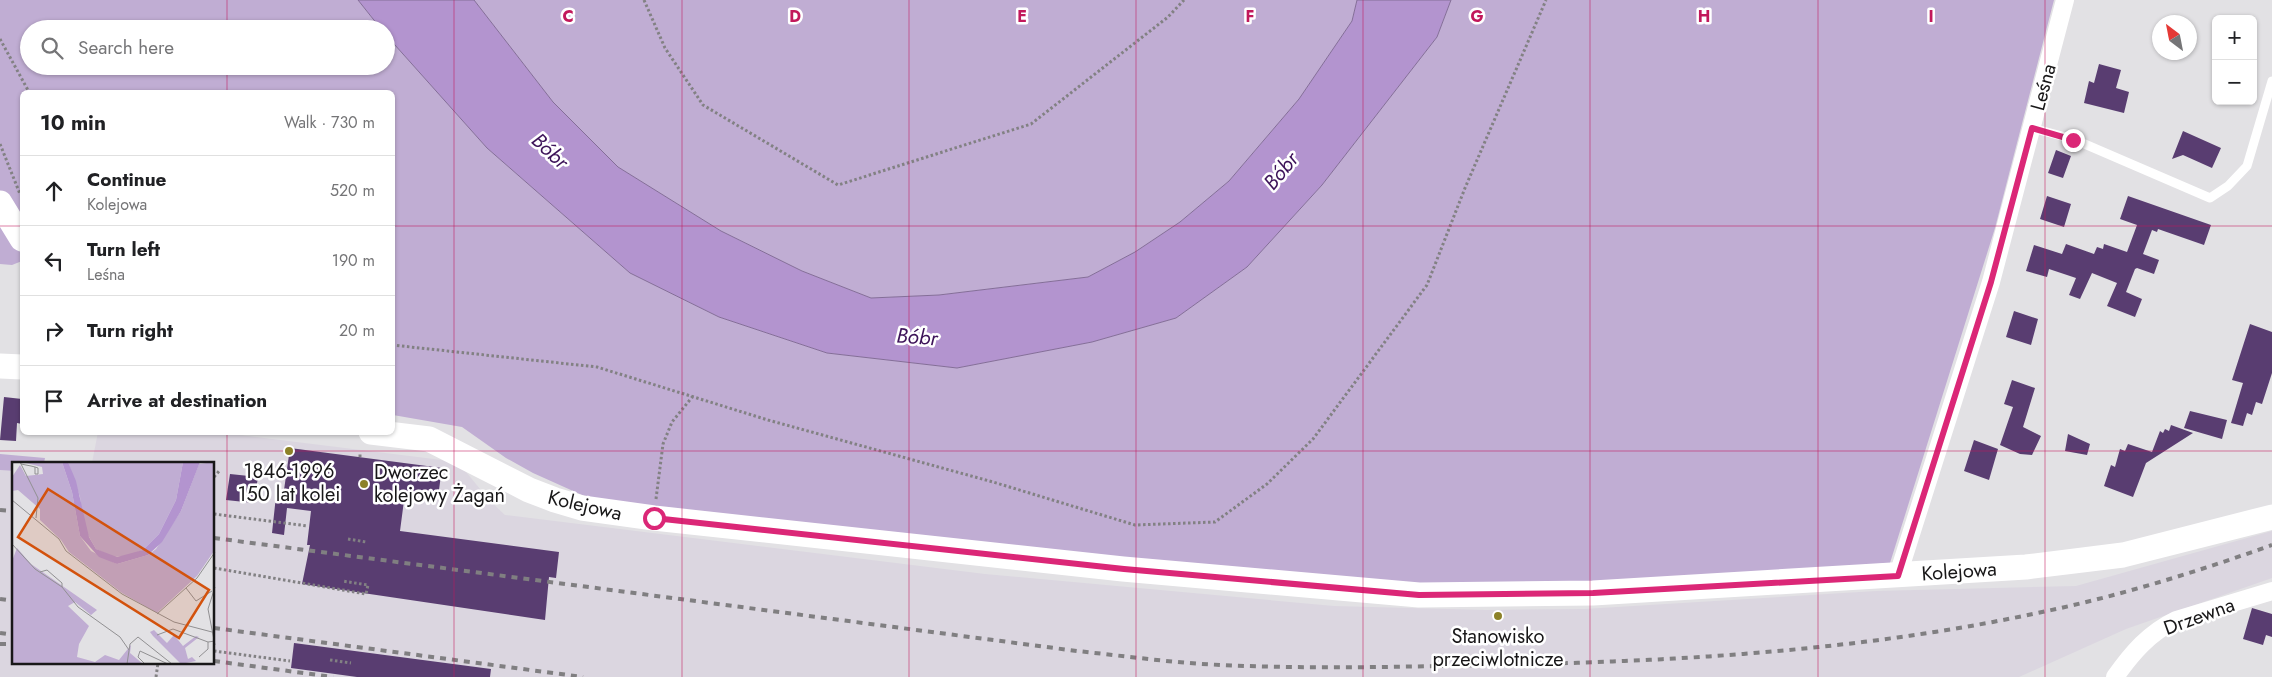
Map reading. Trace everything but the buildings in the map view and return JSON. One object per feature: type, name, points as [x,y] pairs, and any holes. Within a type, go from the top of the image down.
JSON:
[{"type":"street","name":"Leśna","points":[[1898,576],[1991,282],[2065,0]]},
{"type":"street","points":[[0,202],[20,236]]},
{"type":"street","points":[[0,366],[20,367]]},
{"type":"street","name":"Kolejowa","points":[[364,448],[429,439],[529,490],[582,508],[654,518],[1124,569],[1419,595],[1593,593],[2026,567],[2123,555],[2272,517]]},
{"type":"street","name":"Drzewna","points":[[2115,677],[2135,651],[2162,626],[2272,591]]},
{"type":"lane","points":[[2032,128],[2073,140],[2210,198],[2228,186],[2247,166],[2272,81]]},
{"type":"path","points":[[644,0],[665,48],[704,105],[838,185],[1032,124],[1168,17],[1184,0]]},
{"type":"path","points":[[395,346],[598,367],[768,420],[993,482],[1135,525],[1215,522],[1267,484],[1313,440],[1427,285],[1465,188],[1546,0]]},
{"type":"path","points":[[0,39],[28,90]]},
{"type":"path","points":[[0,144],[20,194]]},
{"type":"path","points":[[656,500],[663,444],[672,422],[693,396]]},
{"type":"path","points":[[215,476],[220,470]]},
{"type":"path","points":[[215,514],[308,526]]},
{"type":"path","points":[[348,539],[366,542]]},
{"type":"path","points":[[215,568],[266,579],[366,594],[368,585],[342,581]]},
{"type":"path","points":[[215,651],[290,661]]},
{"type":"path","points":[[330,660],[351,663]]},
{"type":"path","points":[[156,677],[158,664]]},
{"type":"shaded area","points":[[0,0],[358,0],[374,20],[20,20],[20,75],[395,75],[395,45],[487,148],[630,273],[719,317],[827,353],[957,368],[1092,342],[1176,318],[1247,267],[1322,185],[1437,37],[1451,0],[2054,0],[1995,228],[1890,563],[1605,584],[1416,585],[1138,566],[613,502],[582,495],[533,473],[506,458],[462,427],[395,415],[395,90],[20,90],[20,262],[12,265],[0,264]]},
{"type":"shaded area","points":[[474,0],[1357,0],[1352,21],[1299,99],[1229,181],[1180,222],[1135,252],[1088,277],[939,295],[871,298],[802,271],[721,231],[618,167],[553,102]]},
{"type":"shaded area","points":[[97,435],[239,435],[458,462],[489,500],[505,515],[985,574],[1334,606],[1486,610],[1584,609],[1876,591],[2076,586],[2272,531],[2272,578],[2126,629],[2019,677],[0,677],[0,470],[12,471],[12,664],[215,664],[215,462],[92,462]]},
{"type":"shaded area","points":[[0,454],[45,458],[44,462],[12,462],[12,471],[0,470]]},
{"type":"water","name":"Bóbr","points":[[358,0],[474,0],[553,102],[618,167],[721,231],[802,271],[871,298],[939,295],[1088,277],[1135,252],[1180,222],[1229,181],[1299,99],[1352,21],[1357,0],[1451,0],[1437,37],[1322,185],[1247,267],[1176,318],[1092,342],[957,368],[827,353],[719,317],[630,273],[487,148],[395,45],[395,20],[374,20]]},
{"type":"railway","points":[[0,510],[12,511]]},
{"type":"railway","points":[[215,538],[1077,651],[1204,664],[1320,667],[1450,666],[1627,661],[1771,652],[1914,635],[2056,609],[2111,596],[2272,545]]},
{"type":"railway","points":[[0,599],[12,601]]},
{"type":"railway","points":[[215,628],[583,677]]},
{"type":"railway","points":[[0,633],[12,635]]},
{"type":"railway","points":[[0,644],[12,644]]},
{"type":"railway","points":[[215,661],[333,677]]},
{"type":"place","name":"1846-1996 150 lat kolei","points":[[289,451]]},
{"type":"place","name":"Dworzec kolejowy Żagań","points":[[364,484]]},
{"type":"place","name":"Stanowisko przeciwlotnicze","points":[[1498,616]]},
{"type":"route","points":[[654,518],[798,532],[1124,569],[1419,595],[1593,593],[1898,576],[1991,282],[2032,128],[2073,140]]}]
